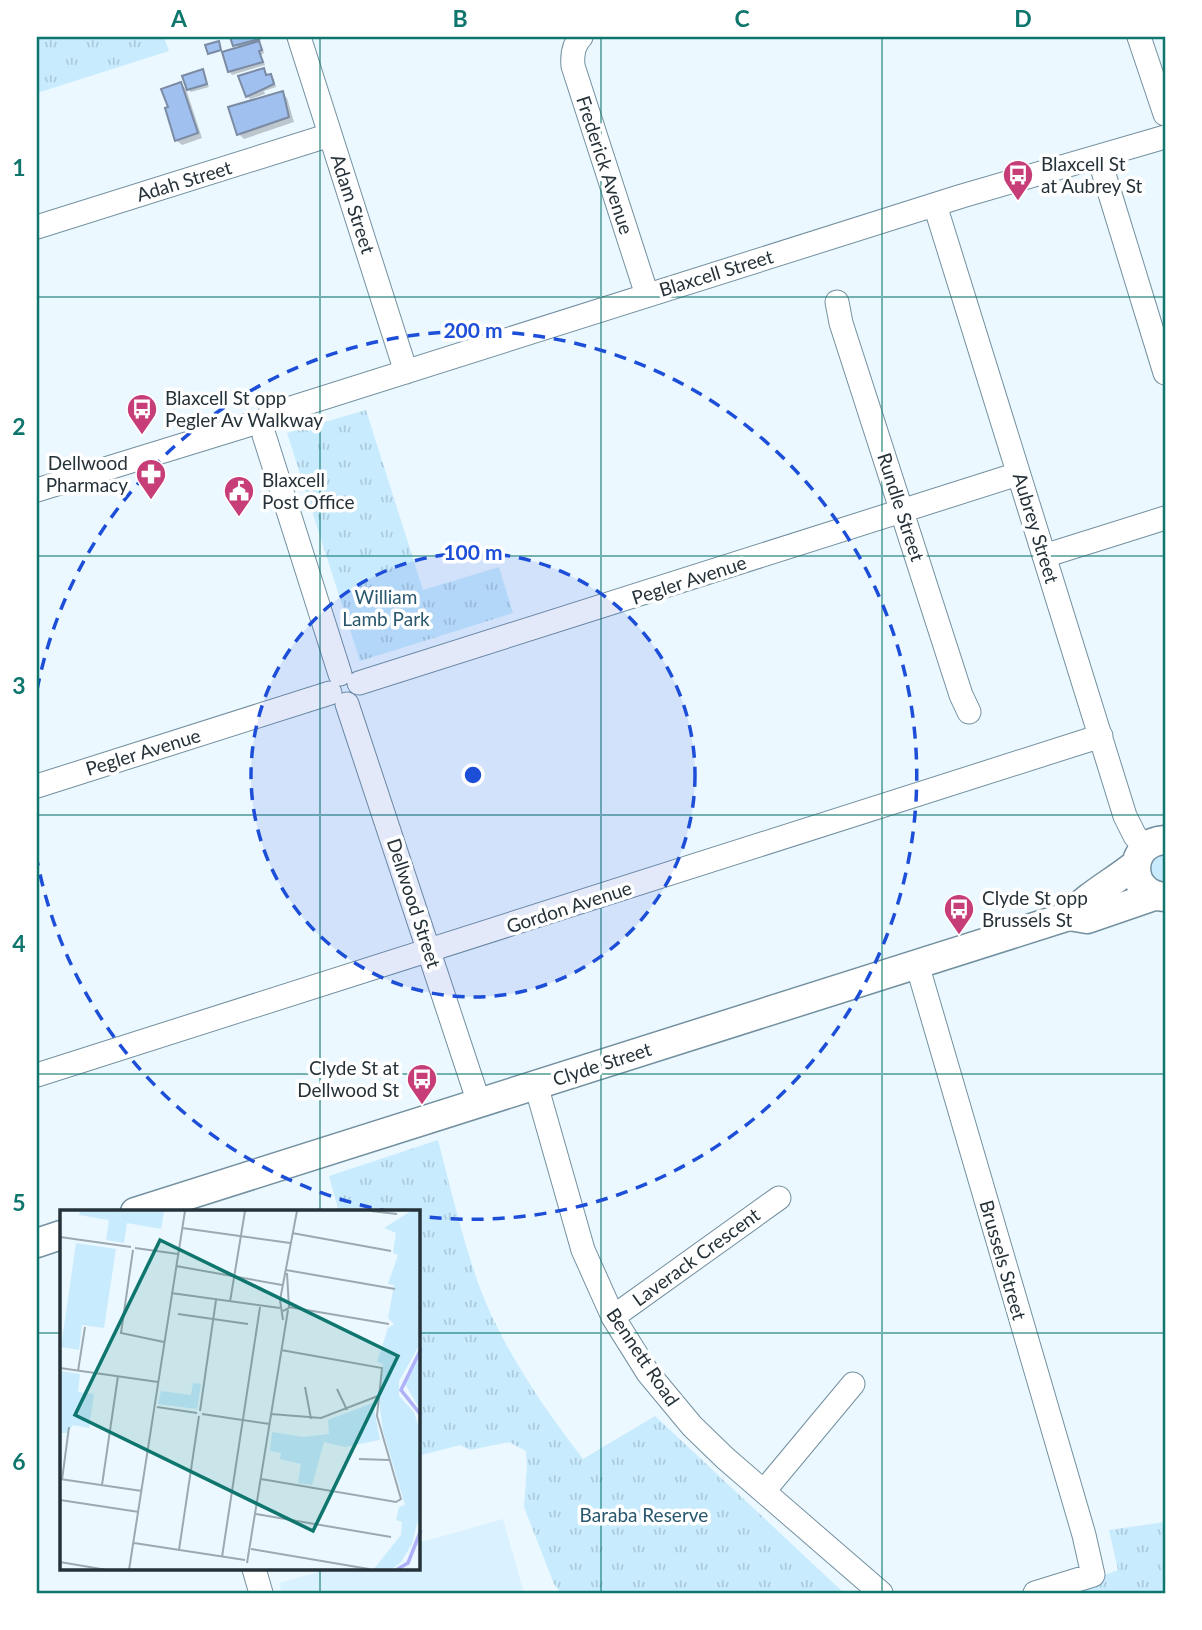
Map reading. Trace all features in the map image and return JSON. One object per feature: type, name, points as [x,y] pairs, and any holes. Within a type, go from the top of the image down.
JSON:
[{"type":"main road","points":[[1149,850],[1139,883],[1160,897]]},
{"type":"main road","name":"Clyde Street","points":[[1069,916],[1080,904],[1117,880],[1149,850]]},
{"type":"main road","name":"Clyde Street","points":[[144,1210],[1069,916],[1087,919],[1160,897]]},
{"type":"main road","points":[[37,1243],[60,1235]]},
{"type":"street","name":"Adam Street","points":[[299,37],[406,372]]},
{"type":"street","name":"Frederick Avenue","points":[[581,37],[574,48],[573,66],[647,295]]},
{"type":"street","points":[[1139,37],[1165,114]]},
{"type":"street","name":"Adah Street","points":[[37,227],[330,135]]},
{"type":"street","name":"Blaxcell Street","points":[[37,490],[260,425],[406,372],[647,295],[1165,137]]},
{"type":"street","points":[[1099,158],[1165,373]]},
{"type":"street","name":"Aubrey Street","points":[[935,205],[1125,816],[1135,836],[1149,850]]},
{"type":"street","name":"Rundle Street","points":[[837,302],[841,323],[961,695],[969,712]]},
{"type":"street","name":"Dellwood Street","points":[[260,425],[479,1103]]},
{"type":"street","name":"Pegler Avenue","points":[[37,786],[1018,474]]},
{"type":"street","points":[[1044,556],[1165,518]]},
{"type":"street","name":"Gordon Avenue","points":[[37,1075],[1101,736]]},
{"type":"street","name":"Brussels Street","points":[[916,964],[1084,1535],[1093,1575],[1035,1593]]},
{"type":"street","name":"Bennett Road","points":[[536,1085],[583,1250],[613,1317],[648,1373],[673,1404],[725,1458],[881,1593]]},
{"type":"street","name":"Laverack Crescent","points":[[613,1317],[779,1198]]},
{"type":"street","points":[[764,1491],[853,1384]]},
{"type":"street","points":[[254,1570],[261,1593]]},
{"type":"shaded area","points":[[503,1519],[524,1593],[282,1593],[279,1583],[325,1570],[420,1570],[420,1542]]},
{"type":"green space","points":[[37,37],[164,37],[169,51],[37,93]]},
{"type":"green space","name":"William Lamb Park","points":[[366,410],[423,590],[499,567],[513,613],[360,661],[287,433]]},
{"type":"green space","points":[[1165,850],[1165,889],[1150,881],[1148,862]]},
{"type":"green space","name":"Baraba Reserve","points":[[438,1140],[467,1250],[492,1317],[534,1390],[583,1459],[655,1416],[844,1593],[561,1593],[554,1584],[524,1507],[526,1451],[509,1442],[470,1450],[460,1445],[420,1455],[420,1210],[338,1210],[329,1176]]},
{"type":"green space","points":[[1165,1522],[1165,1593],[1056,1593],[1118,1570],[1109,1530]]},
{"type":"building","points":[[230,37],[258,37],[259,39],[233,46]]},
{"type":"building","points":[[219,41],[221,50],[208,54],[205,45]]},
{"type":"building","points":[[259,41],[263,62],[228,72],[222,52]]},
{"type":"building","points":[[264,68],[266,75],[271,74],[274,84],[246,97],[238,76]]},
{"type":"building","points":[[203,69],[207,84],[187,90],[182,76]]},
{"type":"building","points":[[181,82],[198,133],[175,141],[161,89]]},
{"type":"building","points":[[283,91],[289,117],[237,135],[228,107]]},
{"type":"place","name":"Blaxcell St at Aubrey St","points":[[1018,202]]},
{"type":"place","name":"Blaxcell St opp Pegler Av Walkway","points":[[142,436]]},
{"type":"place","name":"Dellwood Pharmacy","points":[[151,501]]},
{"type":"place","name":"Blaxcell Post Office","points":[[239,518]]},
{"type":"place","name":"Clyde St opp Brussels St","points":[[959,936]]},
{"type":"place","name":"Clyde St at Dellwood St","points":[[422,1106]]}]
